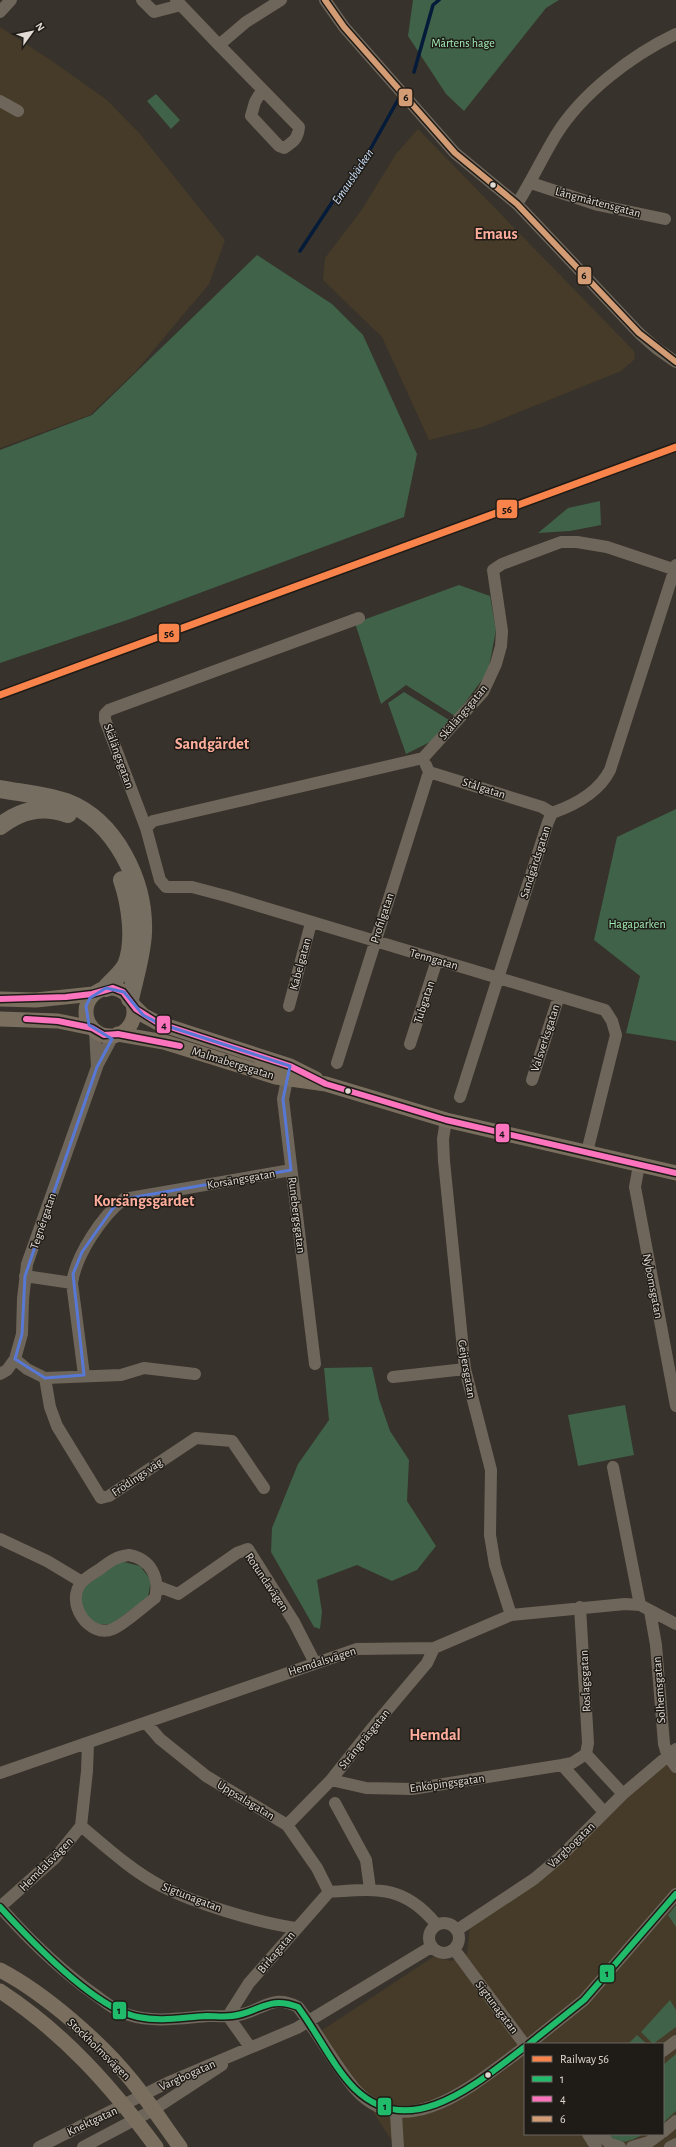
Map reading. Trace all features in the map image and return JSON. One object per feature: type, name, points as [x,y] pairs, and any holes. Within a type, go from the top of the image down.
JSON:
[{"type":"highway","points":[[0,789],[44,796],[67,802],[82,810],[104,827],[122,851],[137,888],[143,919],[140,956],[131,1002]]},
{"type":"highway","points":[[0,826],[12,817],[24,811],[46,809],[67,813],[81,821],[104,844],[118,867],[126,894],[130,934],[126,964],[100,991]]},
{"type":"main road","points":[[0,999],[60,999],[115,988],[124,992],[131,1002],[133,1017],[129,1026],[116,1035],[104,1035],[94,1030],[58,1020],[0,1019]]},
{"type":"main road","points":[[94,1030],[86,1016],[86,1006],[100,991]]},
{"type":"main road","name":"Malmabergsgatan","points":[[131,1002],[143,1015],[158,1023],[289,1073]]},
{"type":"main road","name":"Malmabergsgatan","points":[[116,1035],[164,1042],[289,1073],[446,1120],[676,1173]]},
{"type":"main road","name":"Stockholmsvägen","points":[[0,1970],[40,1995],[104,2052],[131,2080],[180,2147]]},
{"type":"main road","name":"Stockholmsvägen","points":[[0,1991],[32,2012],[96,2071],[125,2105],[156,2147]]},
{"type":"street","points":[[0,12],[11,0]]},
{"type":"street","points":[[142,0],[154,12],[178,3],[299,127],[298,135],[295,141],[284,148],[279,146],[251,116],[255,102],[262,90]]},
{"type":"street","points":[[220,45],[246,22],[281,0]]},
{"type":"street","points":[[325,0],[344,27],[454,153],[517,204],[639,333],[656,348],[676,362]]},
{"type":"street","points":[[517,204],[531,183],[557,134],[592,92],[638,55],[676,34]]},
{"type":"street","points":[[0,101],[18,111]]},
{"type":"street","name":"Långmårtensgatan","points":[[531,183],[560,194],[598,205],[665,219]]},
{"type":"street","name":"Skälängsgatan","points":[[423,758],[483,692],[496,664],[501,646],[502,631],[493,570],[502,564],[561,542],[577,542],[607,547],[675,568]]},
{"type":"street","name":"Sandgärdsgatan","points":[[460,1097],[548,822],[552,813],[565,808],[603,783],[610,770],[675,568]]},
{"type":"street","name":"Skälängsgatan","points":[[148,843],[146,828],[105,720],[105,714],[116,707],[359,618]]},
{"type":"street","points":[[146,828],[153,821],[423,758],[429,772]]},
{"type":"street","name":"Stålgatan","points":[[429,772],[542,807],[552,813]]},
{"type":"street","name":"Profilgatan","points":[[336,1063],[429,772]]},
{"type":"street","name":"Tenngatan","points":[[148,843],[160,880],[166,887],[192,887],[226,896],[605,1010],[612,1021],[616,1035],[587,1152]]},
{"type":"street","name":"Kabelgatan","points":[[289,1006],[312,923]]},
{"type":"street","name":"Tubgatan","points":[[410,1044],[437,960]]},
{"type":"street","name":"Valsverksgatan","points":[[532,1080],[559,996]]},
{"type":"street","name":"Tegnérgatan","points":[[94,1030],[97,1067]]},
{"type":"street","name":"Tegnérgatan","points":[[15,1360],[22,1334],[25,1276],[38,1230],[97,1067],[116,1035]]},
{"type":"street","name":"Runebergsgatan","points":[[289,1073],[283,1099],[315,1364]]},
{"type":"street","name":"Geijersgatan","points":[[446,1120],[443,1139],[444,1161],[465,1369],[491,1470],[490,1535],[495,1565],[511,1615]]},
{"type":"street","name":"Nybomsgatan","points":[[639,1165],[635,1187],[676,1406]]},
{"type":"street","name":"Korsängsgatan","points":[[84,1375],[72,1283],[73,1274],[82,1252],[114,1208],[124,1199],[291,1170]]},
{"type":"street","points":[[25,1276],[72,1283]]},
{"type":"street","points":[[0,1374],[7,1370],[15,1360],[27,1369],[45,1378],[84,1375],[121,1375],[144,1368],[195,1374]]},
{"type":"street","points":[[393,1377],[465,1369]]},
{"type":"street","name":"Frödings väg","points":[[45,1378],[50,1407],[56,1426],[101,1498],[109,1496],[196,1438],[232,1441],[264,1488]]},
{"type":"street","name":"Solhemsgatan","points":[[613,1467],[645,1608],[656,1645],[664,1744],[672,1752],[676,1767]]},
{"type":"street","points":[[0,1539],[47,1561],[82,1582]]},
{"type":"street","name":"Rotundavägen","points":[[157,1586],[178,1594],[237,1553],[248,1549],[294,1622],[315,1663]]},
{"type":"street","points":[[121,1556],[136,1556],[153,1570],[157,1586],[155,1598],[113,1629],[101,1630],[88,1625],[80,1616],[77,1608],[76,1596],[82,1582],[121,1556]]},
{"type":"street","name":"Hemdalsvägen","points":[[0,1773],[147,1724],[357,1649],[434,1648],[511,1615],[580,1607],[645,1608],[676,1624]]},
{"type":"street","name":"Roslagsgatan","points":[[580,1607],[588,1743],[586,1754]]},
{"type":"street","name":"Strängnäsgatan","points":[[287,1825],[331,1780],[428,1663],[434,1648]]},
{"type":"street","name":"Uppsalagatan","points":[[147,1724],[160,1739],[206,1776],[287,1825],[306,1850],[329,1892]]},
{"type":"street","name":"Hemdalsvägen","points":[[0,1907],[55,1858],[81,1826],[87,1772],[88,1744]]},
{"type":"street","name":"Vargbogatan","points":[[458,1930],[534,1879],[559,1858],[623,1794],[672,1752]]},
{"type":"street","points":[[562,1765],[572,1763],[586,1754],[623,1794]]},
{"type":"street","points":[[562,1765],[604,1812]]},
{"type":"street","name":"Enköpingsgatan","points":[[331,1780],[366,1788],[412,1789],[562,1765]]},
{"type":"street","points":[[335,1803],[366,1860],[370,1889]]},
{"type":"street","name":"Sigtunagatan","points":[[81,1826],[112,1853],[161,1886],[181,1895],[238,1914],[295,1928]]},
{"type":"street","points":[[329,1892],[370,1889],[398,1894],[410,1900],[436,1924]]},
{"type":"street","name":"Birkagatan","points":[[228,2016],[249,1983],[295,1928],[303,1923],[329,1892]]},
{"type":"street","points":[[529,2043],[584,2000],[676,1894]]},
{"type":"street","points":[[0,1907],[39,1950],[59,1967],[86,1989],[119,2011],[129,2015],[161,2019],[240,2015],[264,2004],[281,2000],[298,2007],[355,2089],[375,2106],[396,2114],[424,2111],[441,2104],[462,2092],[524,2047]]},
{"type":"street","points":[[444,1922],[455,1926],[458,1930],[459,1942],[454,1949],[444,1954],[431,1947],[428,1936],[431,1929],[436,1924],[444,1922]]},
{"type":"street","name":"Vargbogatan","points":[[125,2105],[142,2095],[309,2022],[431,1947]]},
{"type":"street","name":"Sigtunagatan","points":[[454,1949],[524,2045]]},
{"type":"street","points":[[228,2016],[250,2047]]},
{"type":"street","points":[[664,2050],[676,2041]]},
{"type":"street","name":"Vargbogatan","points":[[136,2119],[153,2110],[250,2047]]},
{"type":"street","name":"Knektgatan","points":[[38,2147],[125,2105]]},
{"type":"street","points":[[396,2114],[398,2147]]},
{"type":"street","name":"Knektgatan","points":[[83,2147],[136,2119]]},
{"type":"street","points":[[664,2131],[676,2121]]},
{"type":"street","points":[[589,2135],[596,2147]]},
{"type":"street","points":[[601,2135],[610,2144],[620,2147]]},
{"type":"street","points":[[632,2147],[650,2142],[659,2135]]},
{"type":"street","points":[[670,2147],[676,2144]]},
{"type":"highlighted area","points":[[106,988],[124,992],[143,1015],[158,1023],[290,1066],[283,1099],[291,1170],[124,1199],[113,1208],[82,1252],[73,1274],[84,1375],[45,1378],[15,1359],[22,1334],[25,1276],[97,1067],[112,1039],[89,1025],[86,1006],[90,998]]},
{"type":"shaded area","points":[[0,27],[55,63],[107,100],[140,134],[225,240],[209,284],[136,371],[90,415],[0,448]]},
{"type":"shaded area","points":[[418,129],[634,351],[635,359],[621,371],[482,427],[429,440],[382,337],[323,280],[325,258],[361,211],[396,154]]},
{"type":"shaded area","points":[[676,1754],[676,2147],[396,2147],[321,2031],[433,1957],[451,1961],[467,1954],[470,1927]]},
{"type":"green space","name":"Mårtens hage","points":[[413,0],[559,0],[546,8],[464,111],[446,94],[408,36]]},
{"type":"green space","points":[[156,94],[180,120],[171,129],[147,101]]},
{"type":"green space","points":[[257,255],[332,304],[363,335],[417,454],[404,517],[130,619],[0,663],[0,450],[92,415]]},
{"type":"green space","points":[[600,501],[601,525],[570,531],[538,533],[568,508]]},
{"type":"green space","points":[[459,585],[490,596],[496,630],[488,672],[455,716],[406,685],[381,704],[355,623]]},
{"type":"green space","points":[[404,692],[449,720],[432,741],[406,754],[388,703]]},
{"type":"green space","name":"Hagaparken","points":[[676,809],[676,1041],[626,1033],[640,976],[594,940],[617,837]]},
{"type":"green space","points":[[372,1367],[379,1399],[390,1431],[409,1460],[407,1501],[436,1546],[417,1570],[392,1581],[357,1565],[317,1580],[322,1612],[320,1629],[314,1627],[271,1552],[272,1528],[298,1464],[329,1420],[324,1368]]},
{"type":"green space","points":[[625,1405],[634,1455],[578,1466],[568,1415]]},
{"type":"green space","points":[[120,1561],[140,1566],[151,1580],[148,1597],[112,1624],[92,1625],[79,1605],[83,1588]]},
{"type":"green space","points":[[676,1905],[676,1927],[668,1915]]},
{"type":"green space","points":[[670,2000],[676,2010],[676,2027],[654,2043],[652,2043],[641,2032]]},
{"type":"green space","points":[[637,2035],[646,2043],[629,2043]]},
{"type":"green space","points":[[676,2054],[676,2111],[664,2122],[664,2064]]},
{"type":"green space","points":[[607,2135],[642,2135],[625,2142],[611,2138]]},
{"type":"waterway","name":"Emausbäcken","points":[[414,72],[433,5],[439,0]]},
{"type":"waterway","name":"Emausbäcken","points":[[300,251],[333,201],[362,164],[399,98]]},
{"type":"rail line","name":"56","points":[[0,695],[676,447]]},
{"type":"transit line","name":"6","points":[[325,0],[344,27],[455,153],[517,204],[639,333],[676,362]]},
{"type":"transit line","name":"4","points":[[0,999],[66,997],[92,994],[113,988],[123,992],[136,1009],[158,1023],[290,1066],[326,1084],[446,1120],[676,1173]]},
{"type":"transit line","name":"4","points":[[26,1019],[58,1021],[92,1028],[104,1035],[118,1034],[180,1046]]},
{"type":"transit line","name":"1","points":[[530,2043],[584,2000],[676,1894]]},
{"type":"transit line","name":"1","points":[[0,1907],[45,1954],[83,1987],[102,2001],[121,2011],[138,2017],[164,2019],[232,2016],[279,2003],[298,2007],[332,2060],[347,2080],[355,2089],[376,2104],[399,2110],[421,2109],[443,2101],[465,2090],[524,2048]]},
{"type":"district","name":"Emaus","points":[[496,233]]},
{"type":"district","name":"Sandgärdet","points":[[212,743]]},
{"type":"district","name":"Korsängsgärdet","points":[[144,1200]]},
{"type":"district","name":"Hemdal","points":[[435,1734]]}]
